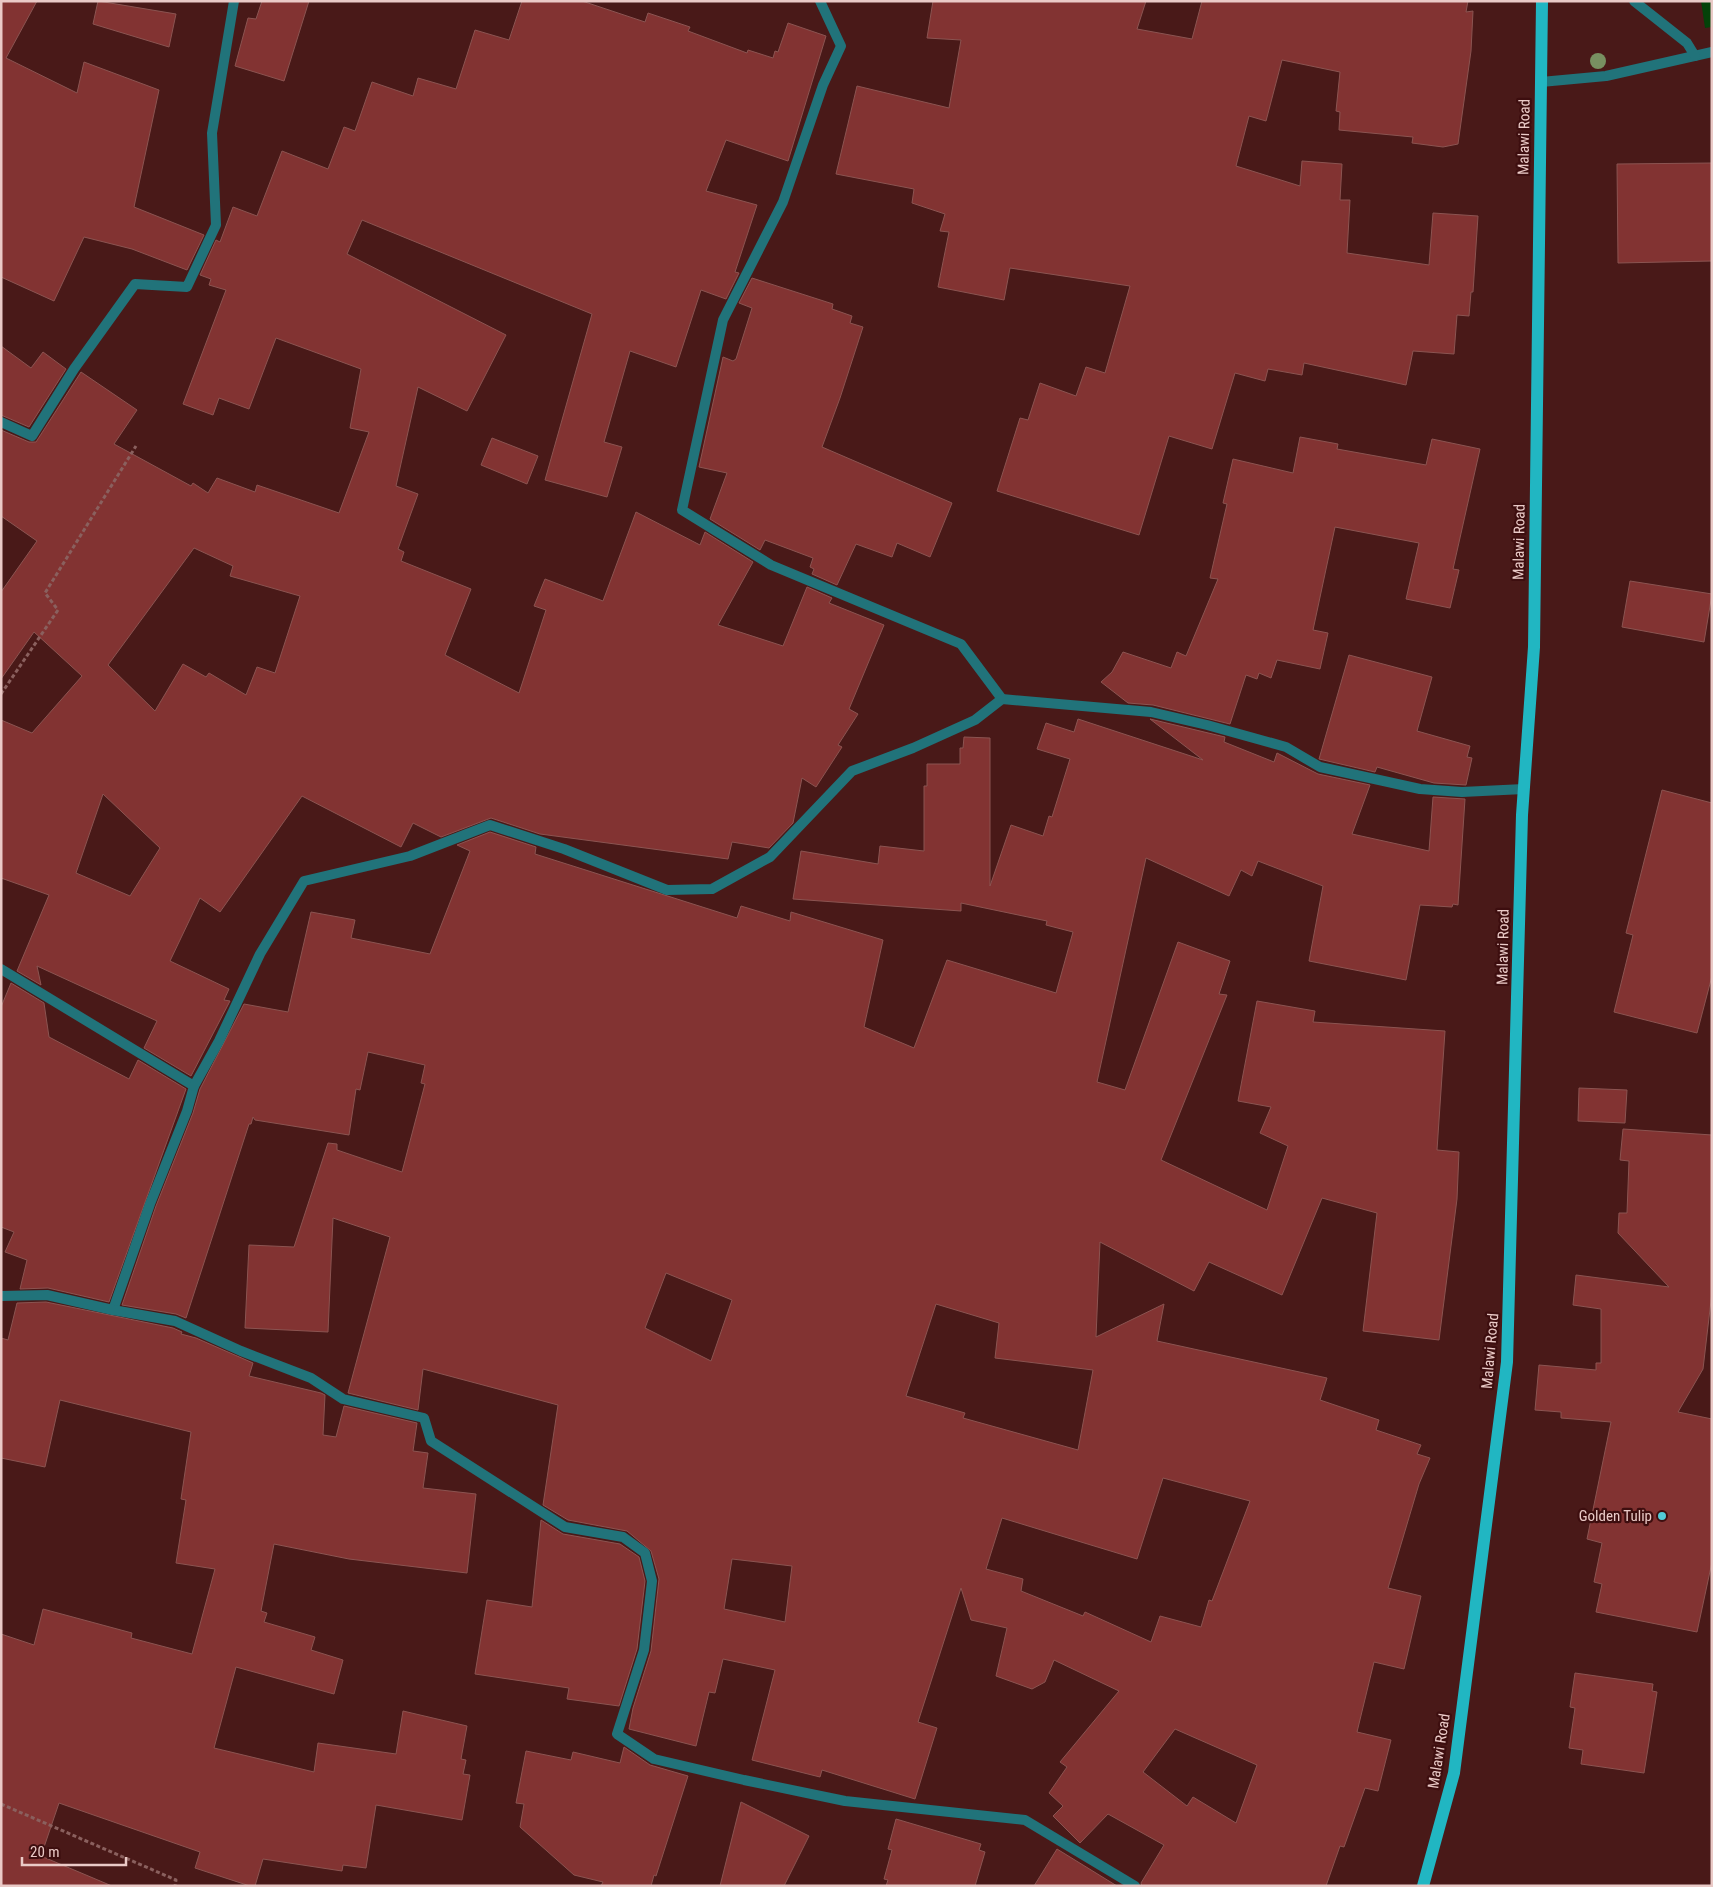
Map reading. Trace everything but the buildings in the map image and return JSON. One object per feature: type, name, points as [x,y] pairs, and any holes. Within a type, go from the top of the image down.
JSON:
[{"type":"main road","name":"Malawi Road","points":[[1423,1886],[1454,1773],[1507,1362],[1524,789],[1534,647],[1542,1]]},
{"type":"street","points":[[1,422],[32,436],[74,369],[135,284],[187,287],[216,225],[212,133],[234,1]]},
{"type":"street","points":[[816,1],[820,2],[841,46],[823,84],[783,202],[723,320],[682,510],[771,565],[961,644],[1002,699]]},
{"type":"street","points":[[1634,1],[1687,43],[1695,56]]},
{"type":"street","points":[[1541,82],[1606,76],[1712,52]]},
{"type":"street","points":[[113,1310],[150,1204],[187,1111],[194,1086],[219,1041],[260,954],[304,881],[410,856],[490,825],[564,849],[667,890],[712,888],[770,856],[852,771],[913,748],[975,720],[1002,699],[1160,714],[1286,747],[1320,767],[1420,789],[1462,792],[1524,789]]},
{"type":"street","points":[[1,970],[194,1086]]},
{"type":"street","points":[[1,1296],[48,1295],[113,1310],[175,1321],[241,1351],[311,1378],[343,1399],[424,1418],[431,1441],[565,1527],[623,1537],[646,1553],[652,1581],[644,1650],[616,1734],[654,1759],[744,1780],[845,1800],[1025,1820],[1135,1886]]},
{"type":"path","points":[[1,694],[58,610],[46,593],[136,446]]},
{"type":"path","points":[[1,1804],[176,1880],[174,1886]]},
{"type":"green space","points":[[1701,1],[1712,1],[1712,27],[1705,28]]},
{"type":"place","name":"Golden Tulip","points":[[1662,1516]]}]
